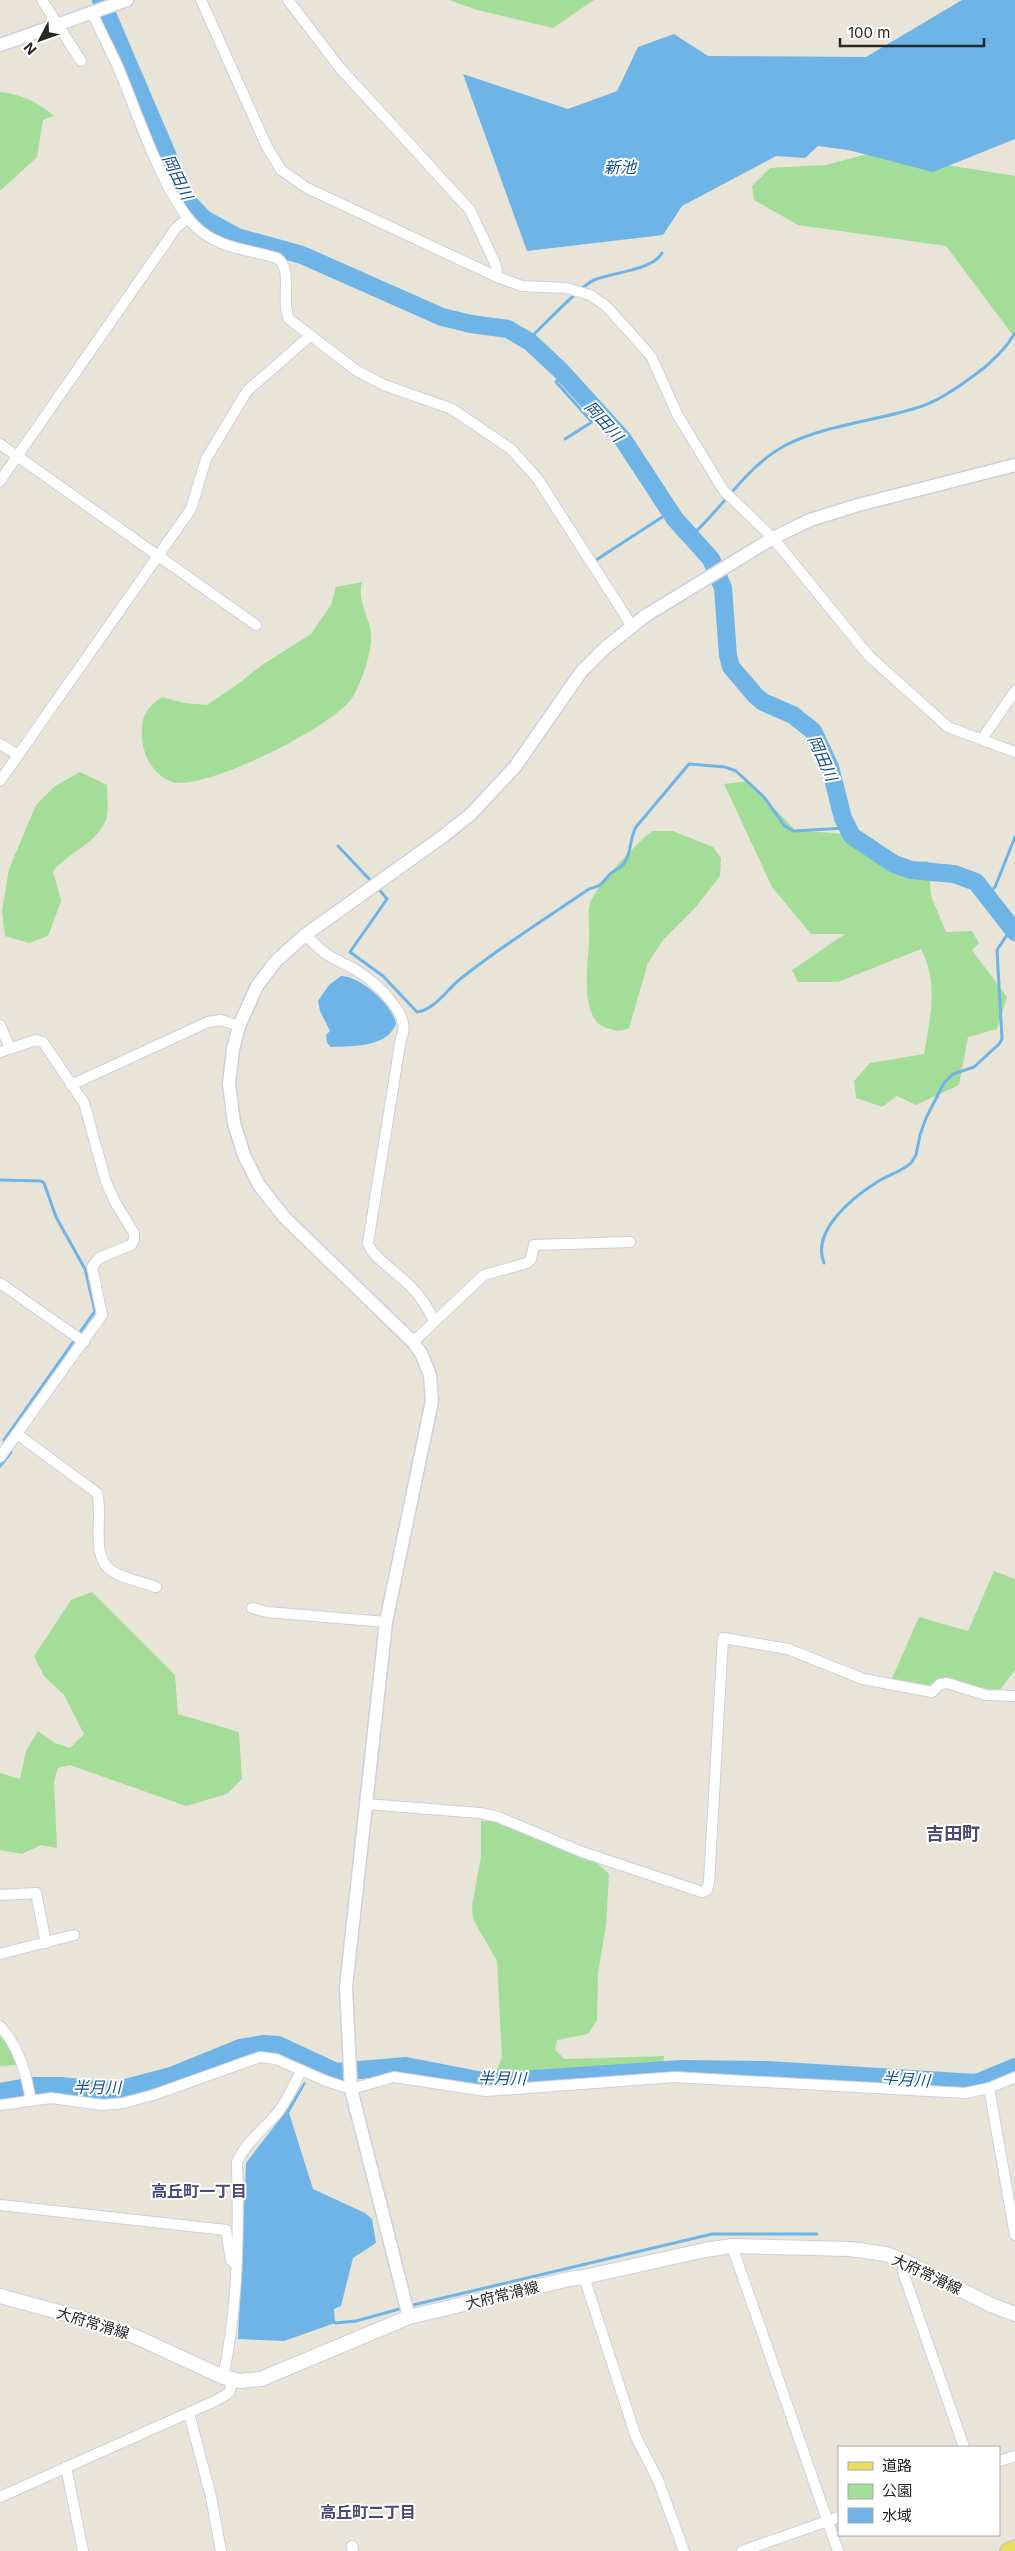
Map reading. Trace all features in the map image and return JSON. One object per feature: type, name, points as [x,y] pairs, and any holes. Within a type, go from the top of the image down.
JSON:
[{"type":"main road","name":"大府常滑線","points":[[0,2296],[88,2320],[134,2336],[228,2379],[260,2379],[409,2317],[570,2279],[584,2278],[705,2250],[732,2246],[850,2249],[886,2254],[904,2261],[991,2305],[1015,2314]]},
{"type":"main road","points":[[1008,2551],[1015,2548]]},
{"type":"street","points":[[42,0],[81,61]]},
{"type":"street","points":[[201,0],[266,148],[280,170],[307,188],[495,276],[522,286],[566,288],[590,295],[606,306],[651,356],[678,416],[724,491],[773,538],[869,656],[948,727],[1015,752]]},
{"type":"street","points":[[288,0],[340,68],[470,210],[494,261],[495,276]]},
{"type":"street","points":[[0,45],[121,2]]},
{"type":"street","points":[[94,12],[171,193],[187,219],[201,232],[218,242],[269,256],[283,262],[286,269],[284,310],[293,324],[357,371],[384,385],[452,409],[511,449],[537,478],[632,626]]},
{"type":"street","points":[[0,481],[176,228],[187,219]]},
{"type":"street","points":[[0,781],[191,509],[206,459],[247,391],[310,336]]},
{"type":"street","points":[[0,444],[256,625]]},
{"type":"street","points":[[409,2317],[351,2085],[346,1987],[386,1622],[432,1401],[430,1375],[421,1353],[413,1342],[284,1217],[264,1192],[251,1170],[234,1123],[229,1084],[231,1057],[239,1026],[248,1003],[267,972],[305,935],[440,839],[471,814],[515,767],[581,672],[632,626],[773,538],[832,513],[1015,465]]},
{"type":"street","points":[[982,739],[1015,691]]},
{"type":"street","points":[[0,744],[18,755]]},
{"type":"street","points":[[305,935],[324,952],[369,979],[399,1012],[404,1022],[405,1029],[401,1038],[368,1243],[373,1254],[396,1272],[425,1302],[434,1321]]},
{"type":"street","points":[[71,1085],[208,1022],[221,1020],[239,1026]]},
{"type":"street","points":[[0,1025],[5,1050],[36,1040],[43,1042],[84,1103],[106,1182],[115,1202],[134,1233],[134,1240],[131,1245],[99,1258],[94,1262],[92,1267],[102,1315],[0,1457]]},
{"type":"street","points":[[413,1342],[484,1275],[527,1263],[531,1258],[534,1244],[630,1242]]},
{"type":"street","points":[[0,1284],[84,1342]]},
{"type":"street","points":[[17,1434],[97,1493],[101,1508],[100,1554],[109,1570],[156,1587]]},
{"type":"street","points":[[252,1608],[267,1612],[386,1622]]},
{"type":"street","points":[[366,1804],[465,1810],[498,1817],[582,1852],[702,1892],[706,1890],[710,1882],[723,1638],[788,1649],[863,1679],[907,1688],[932,1692],[940,1684],[947,1683],[986,1695],[1015,1696]]},
{"type":"street","points":[[0,1895],[36,1893],[46,1942]]},
{"type":"street","points":[[0,1954],[74,1935]]},
{"type":"street","points":[[0,2026],[14,2042],[26,2075],[31,2096]]},
{"type":"street","points":[[0,2105],[31,2096],[103,2105],[123,2103],[153,2095],[260,2057],[276,2059],[301,2071],[351,2085],[394,2077],[486,2091],[675,2077],[853,2086],[936,2093],[965,2093],[990,2088],[1015,2078]]},
{"type":"street","points":[[0,2498],[189,2413],[229,2393],[229,2349],[236,2265],[237,2162],[258,2132],[287,2100],[301,2071]]},
{"type":"street","points":[[990,2088],[1015,2235]]},
{"type":"street","points":[[0,2205],[226,2230],[231,2260],[236,2265]]},
{"type":"street","points":[[732,2246],[838,2551]]},
{"type":"street","points":[[904,2261],[903,2272],[964,2446]]},
{"type":"street","points":[[584,2278],[636,2437],[658,2480],[684,2551]]},
{"type":"street","points":[[189,2413],[211,2497],[221,2551]]},
{"type":"street","points":[[1000,2461],[1015,2456]]},
{"type":"street","points":[[66,2467],[83,2551]]},
{"type":"street","points":[[742,2551],[838,2517]]},
{"type":"green space","points":[[449,0],[594,0],[553,28],[477,10]]},
{"type":"green space","points":[[0,92],[29,100],[54,116],[43,120],[37,157],[0,191]]},
{"type":"green space","points":[[871,153],[1015,176],[1015,338],[946,246],[798,225],[754,200],[752,186],[770,168],[826,165]]},
{"type":"green space","points":[[362,582],[362,602],[371,634],[370,649],[354,695],[343,708],[323,723],[270,753],[213,776],[189,782],[173,782],[155,770],[147,758],[142,738],[143,719],[152,706],[162,697],[184,703],[207,705],[262,665],[311,634],[331,605],[336,587]]},
{"type":"green space","points":[[80,772],[107,785],[108,808],[106,820],[101,829],[89,842],[59,864],[53,871],[61,901],[48,936],[29,943],[5,936],[2,911],[9,869],[36,805],[55,786]]},
{"type":"green space","points":[[748,781],[795,830],[843,834],[882,864],[928,861],[931,896],[946,932],[972,931],[979,943],[972,950],[1007,997],[997,1029],[968,1037],[959,1085],[916,1105],[897,1096],[882,1107],[856,1098],[854,1081],[870,1063],[924,1054],[932,1001],[927,962],[921,949],[838,982],[798,982],[792,970],[845,934],[811,934],[772,887],[724,784]]},
{"type":"green space","points":[[652,831],[673,831],[713,847],[721,858],[720,876],[695,908],[663,940],[648,963],[629,1028],[616,1030],[598,1023],[592,1015],[589,1003],[587,977],[589,907],[594,895],[608,875]]},
{"type":"green space","points":[[994,1571],[1015,1579],[1015,1670],[999,1691],[984,1692],[946,1678],[922,1688],[891,1681],[919,1617],[968,1631]]},
{"type":"green space","points":[[92,1592],[175,1675],[178,1714],[239,1732],[242,1779],[227,1794],[186,1806],[70,1765],[58,1768],[54,1782],[57,1848],[41,1845],[22,1854],[0,1850],[0,1773],[20,1779],[26,1751],[38,1731],[55,1743],[70,1748],[84,1734],[64,1695],[44,1676],[34,1656],[71,1600]]},
{"type":"green space","points":[[481,1821],[495,1821],[595,1861],[609,1874],[606,1926],[598,1973],[597,2020],[588,2034],[557,2040],[555,2050],[565,2059],[664,2056],[663,2065],[493,2079],[502,2057],[497,1961],[473,1919],[472,1906],[481,1856]]},
{"type":"green space","points":[[0,2033],[9,2044],[17,2065],[0,2066]]},
{"type":"water","name":"新池","points":[[962,0],[1015,0],[1015,139],[933,172],[848,150],[818,146],[805,158],[776,156],[682,206],[663,235],[527,251],[463,74],[568,109],[617,91],[638,47],[674,34],[708,56],[866,57]]},
{"type":"water","points":[[341,976],[349,977],[366,986],[389,1008],[396,1024],[385,1038],[359,1046],[331,1047],[327,1043],[326,1035],[330,1031],[320,1011],[318,1001],[329,985]]},
{"type":"water","points":[[304,2082],[306,2083],[289,2113],[313,2189],[365,2213],[372,2219],[376,2243],[353,2258],[341,2306],[334,2309],[335,2323],[284,2341],[238,2339],[246,2163],[286,2111]]},
{"type":"waterway","name":"岡田川","points":[[101,0],[182,189],[189,203],[204,219],[237,237],[302,255],[442,317],[471,324],[508,329],[530,342],[560,370],[622,438],[675,519],[711,559],[723,588],[728,656],[731,667],[763,702],[793,715],[813,731],[830,767],[843,818],[852,836],[894,864],[911,870],[954,874],[976,882],[1015,932]]},
{"type":"waterway","points":[[528,340],[571,298],[594,280],[650,264],[662,253]]},
{"type":"waterway","points":[[690,537],[759,464],[786,445],[800,438],[832,428],[913,409],[938,399],[961,385],[987,365],[1015,333]]},
{"type":"waterway","points":[[564,375],[556,382],[592,422],[565,439]]},
{"type":"waterway","points":[[596,560],[670,512]]},
{"type":"waterway","points":[[378,888],[387,899],[350,952],[383,976],[417,1012],[435,1004],[459,980],[490,956],[589,889],[599,885],[622,866],[628,856],[636,827],[689,764],[725,767],[736,771],[764,797],[784,825],[793,831],[847,828]]},
{"type":"waterway","points":[[987,895],[995,887],[1015,837]]},
{"type":"waterway","points":[[338,846],[372,882]]},
{"type":"waterway","points":[[824,1263],[823,1239],[836,1216],[867,1189],[911,1163],[916,1155],[926,1118],[944,1083],[953,1074],[974,1067],[1002,1039],[997,950],[1011,929]]},
{"type":"waterway","points":[[0,1180],[41,1181],[44,1183],[56,1217],[85,1269],[95,1311],[4,1440],[11,1452],[0,1466]]},
{"type":"waterway","name":"半月川","points":[[0,2092],[33,2086],[105,2090],[122,2089],[171,2076],[240,2048],[264,2044],[278,2045],[336,2072],[406,2066],[488,2082],[681,2069],[767,2070],[976,2083],[1015,2067]]},
{"type":"waterway","points":[[409,2306],[712,2234],[817,2234]]},
{"type":"waterway","points":[[333,2320],[335,2323],[356,2321],[403,2308]]},
{"type":"district","name":"吉田町","points":[[953,1833]]},
{"type":"district","name":"高丘町一丁目","points":[[199,2191]]},
{"type":"district","name":"高丘町二丁目","points":[[368,2512]]}]
